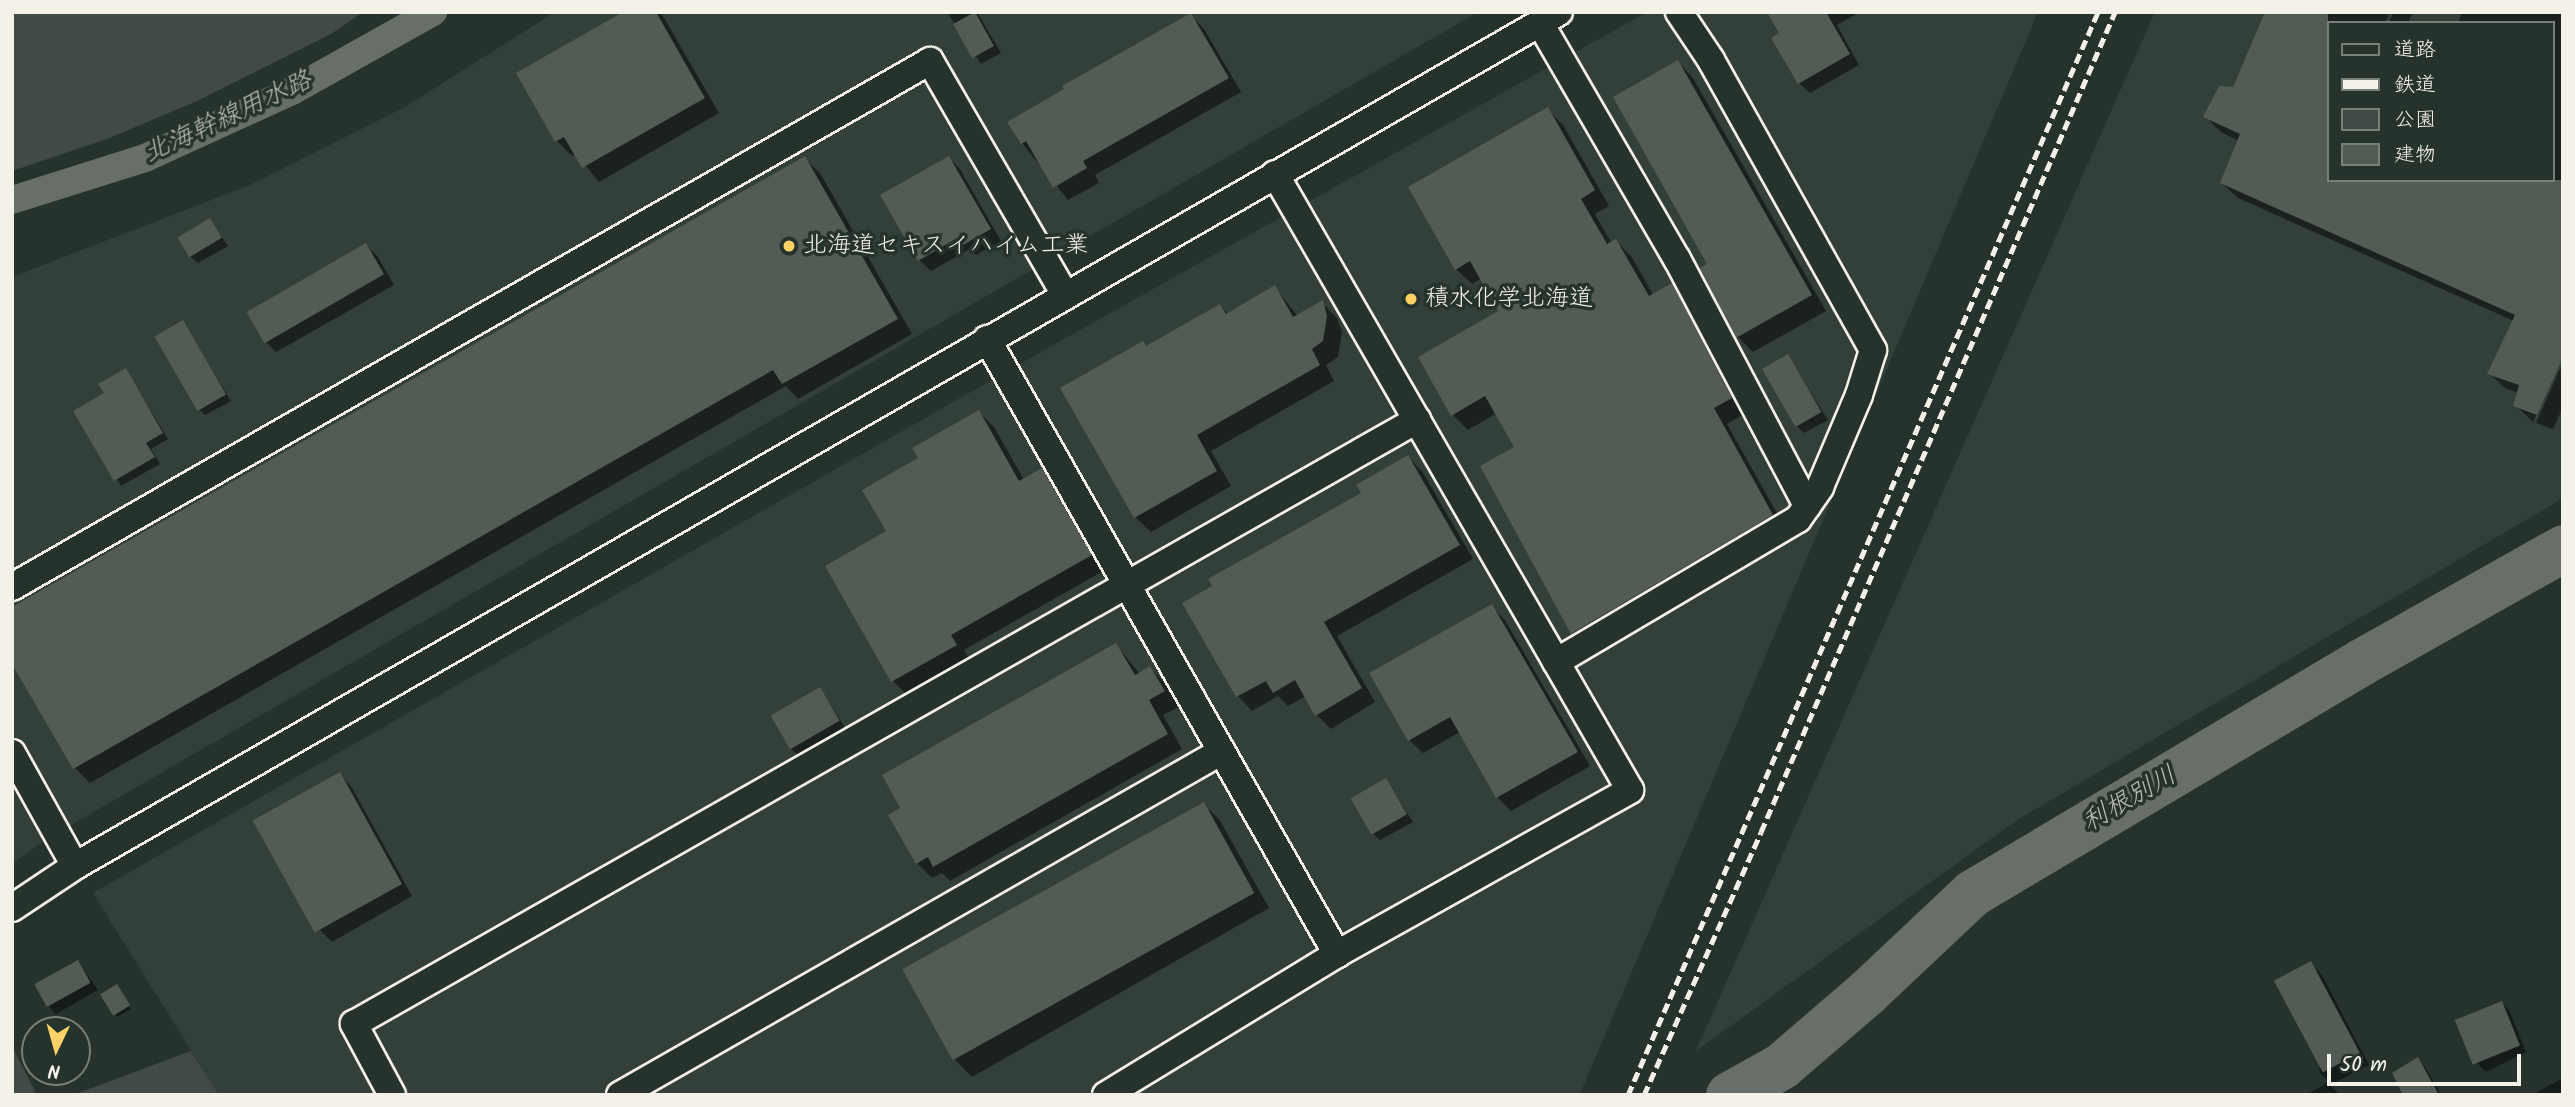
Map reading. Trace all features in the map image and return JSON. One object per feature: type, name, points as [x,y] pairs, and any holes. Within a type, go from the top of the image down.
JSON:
[{"type":"street","points":[[1556,662],[1798,519],[1830,464],[1859,395],[1873,350],[1711,60],[1679,12]]},
{"type":"street","points":[[12,908],[75,866],[1549,18],[1807,506]]},
{"type":"street","points":[[12,587],[930,61],[1065,295]]},
{"type":"street","points":[[1106,1095],[1337,954],[1630,790],[1275,174]]},
{"type":"street","points":[[988,339],[1337,954]]},
{"type":"street","points":[[392,1095],[354,1024],[1416,419]]},
{"type":"street","points":[[620,1095],[649,1088],[1222,751]]},
{"type":"street","points":[[12,753],[75,866]]},
{"type":"shaded area","points":[[555,12],[1478,12],[45,840],[12,864],[12,277],[250,185],[405,107]]},
{"type":"shaded area","points":[[1647,12],[2038,12],[1580,1094],[219,1095],[93,893],[1048,348]]},
{"type":"shaded area","points":[[2155,12],[2563,12],[2563,498],[2017,820],[1696,1051]]},
{"type":"green space","points":[[12,12],[363,12],[331,34],[197,101],[107,139],[12,171]]},
{"type":"green space","points":[[12,1046],[21,1064],[21,1086],[32,1086],[37,1095],[12,1095]]},
{"type":"green space","points":[[191,1051],[219,1095],[73,1095]]},
{"type":"building","points":[[623,12],[656,12],[705,98],[582,168],[564,137],[555,142],[516,73]]},
{"type":"building","points":[[975,12],[994,46],[972,58],[953,24]]},
{"type":"building","points":[[1767,12],[1826,12],[1850,54],[1798,84],[1771,38],[1779,33]]},
{"type":"building","points":[[2265,12],[2328,12],[2326,182],[2563,180],[2563,357],[2537,415],[2513,406],[2519,385],[2487,374],[2515,315],[2220,183],[2240,134],[2203,117],[2219,86],[2233,87]]},
{"type":"building","points":[[1191,13],[1229,78],[1083,161],[1087,168],[1053,188],[1026,141],[1021,144],[1007,122],[1064,89],[1062,86]]},
{"type":"building","points":[[1678,60],[1812,295],[1736,338],[1700,268],[1707,264],[1613,97]]},
{"type":"building","points":[[1548,107],[1595,190],[1581,199],[1607,244],[1616,239],[1649,296],[1672,283],[1732,398],[1714,408],[1773,515],[1571,634],[1480,466],[1514,447],[1485,396],[1451,416],[1418,357],[1498,311],[1470,261],[1455,270],[1408,187]]},
{"type":"building","points":[[805,156],[898,319],[782,384],[773,370],[73,769],[12,664],[12,607]]},
{"type":"building","points":[[949,156],[991,229],[963,245],[959,237],[918,261],[880,195]]},
{"type":"building","points":[[210,218],[222,238],[189,257],[177,238]]},
{"type":"building","points":[[366,243],[384,274],[264,343],[246,312]]},
{"type":"building","points":[[1275,285],[1293,317],[1323,300],[1327,316],[1323,341],[1312,349],[1320,365],[1197,435],[1217,471],[1134,518],[1060,388],[1143,341],[1146,346],[1220,304],[1226,314]]},
{"type":"building","points":[[183,320],[226,394],[197,411],[154,336]]},
{"type":"building","points":[[1788,354],[1822,412],[1796,427],[1762,369]]},
{"type":"building","points":[[126,368],[163,433],[146,443],[155,457],[114,481],[73,411],[104,393],[98,384]]},
{"type":"building","points":[[979,410],[1019,481],[1042,468],[1092,555],[951,635],[957,645],[891,682],[825,566],[886,531],[862,490],[918,458],[912,448]]},
{"type":"building","points":[[1408,455],[1460,545],[1324,622],[1362,688],[1315,716],[1295,680],[1273,693],[1266,681],[1236,697],[1182,603],[1212,586],[1208,579],[1361,493],[1356,485]]},
{"type":"building","points":[[1492,604],[1578,752],[1496,798],[1450,717],[1408,741],[1369,673]]},
{"type":"building","points":[[1116,643],[1135,675],[1150,666],[1165,691],[1149,700],[1168,734],[933,867],[928,857],[916,864],[888,815],[900,808],[882,775]]},
{"type":"building","points":[[820,687],[840,721],[790,749],[771,716]]},
{"type":"building","points":[[340,772],[402,884],[315,932],[253,820]]},
{"type":"building","points":[[1386,778],[1407,814],[1371,835],[1350,798]]},
{"type":"building","points":[[1204,802],[1254,893],[953,1060],[902,969]]},
{"type":"building","points":[[78,960],[91,983],[47,1007],[34,984]]},
{"type":"building","points":[[2311,961],[2360,1053],[2323,1073],[2274,981]]},
{"type":"building","points":[[117,984],[130,1005],[113,1016],[100,995]]},
{"type":"building","points":[[2502,1001],[2520,1046],[2473,1065],[2455,1020]]},
{"type":"building","points":[[2418,1057],[2439,1095],[2403,1095],[2392,1073]]},
{"type":"waterway","name":"北海幹線用水路","points":[[12,200],[145,158],[292,91],[433,12]]},
{"type":"waterway","name":"利根別川","points":[[1729,1095],[1781,1066],[1867,992],[1972,893],[2361,662],[2563,548]]},
{"type":"railway","points":[[1628,1095],[2098,12]]},
{"type":"railway","points":[[1644,1095],[1761,832],[2115,12]]},
{"type":"place","name":"北海道セキスイハイム工業","points":[[789,246]]},
{"type":"place","name":"積水化学北海道","points":[[1411,299]]}]
